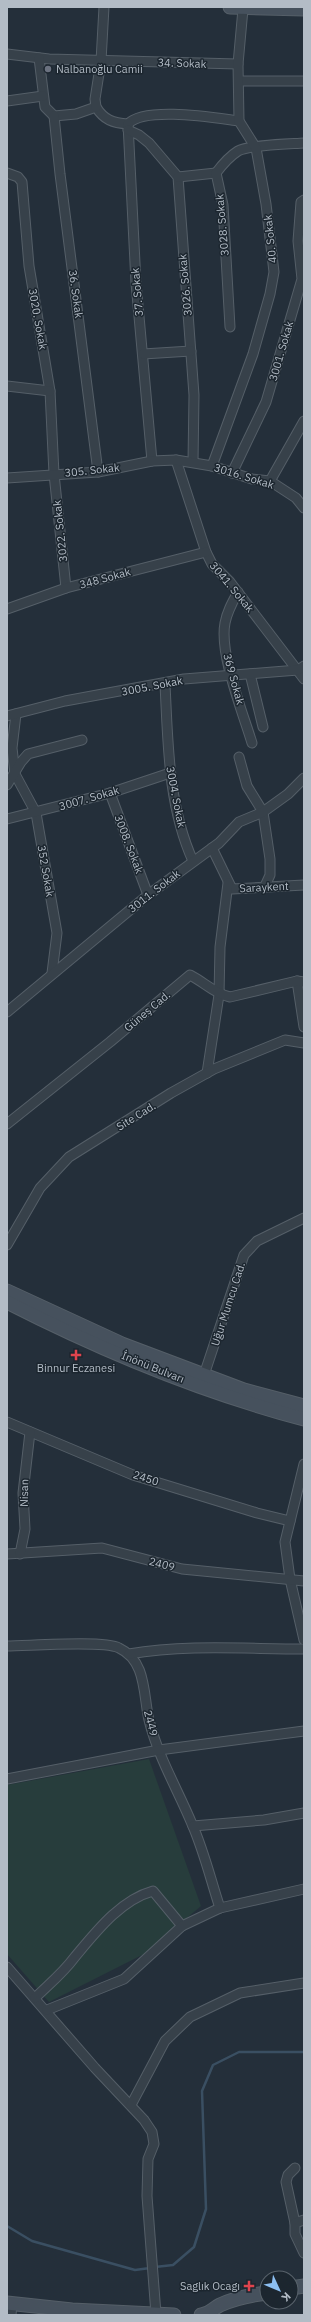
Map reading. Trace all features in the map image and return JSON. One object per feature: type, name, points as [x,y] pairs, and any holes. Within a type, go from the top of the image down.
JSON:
[{"type":"main road","points":[[230,7],[243,9],[304,8]]},
{"type":"main road","name":"İnönü Bulvarı","points":[[7,1291],[122,1344],[244,1390],[304,1406]]},
{"type":"main road","name":"İnönü Bulvarı","points":[[7,1302],[54,1326],[200,1386],[261,1408],[304,1419]]},
{"type":"main road","points":[[201,2315],[209,2314],[219,2306],[248,2296],[259,2294]]},
{"type":"main road","points":[[10,2307],[174,2315]]},
{"type":"street","points":[[104,7],[101,61],[95,99],[96,107],[101,116],[110,121],[128,127],[150,143],[178,177],[216,173],[223,164],[239,151],[251,147],[256,148],[304,143]]},
{"type":"street","points":[[128,127],[133,118],[166,114],[239,121],[238,64],[243,9]]},
{"type":"street","name":"34. Sokak","points":[[7,54],[39,58],[101,61],[238,64]]},
{"type":"street","points":[[39,58],[45,107],[54,116],[76,114],[96,107]]},
{"type":"street","points":[[239,81],[304,81]]},
{"type":"street","points":[[7,102],[43,96]]},
{"type":"street","name":"36. Sokak","points":[[54,116],[98,472]]},
{"type":"street","name":"40. Sokak","points":[[212,466],[253,354],[270,294],[273,255],[256,148],[239,121]]},
{"type":"street","name":"37. Sokak","points":[[128,127],[136,283],[152,461]]},
{"type":"street","name":"3020. Sokak","points":[[7,173],[18,176],[22,182],[29,266],[50,391],[54,474]]},
{"type":"street","name":"3028. Sokak","points":[[216,173],[223,205],[230,327]]},
{"type":"street","name":"3026. Sokak","points":[[178,177],[194,395],[193,462]]},
{"type":"street","name":"3001. Sokak","points":[[232,473],[266,402],[302,279],[298,241],[301,202],[304,200]]},
{"type":"street","points":[[143,354],[191,351]]},
{"type":"street","points":[[7,386],[50,391]]},
{"type":"street","points":[[270,481],[304,420]]},
{"type":"street","name":"305. Sokak","points":[[7,478],[98,472],[152,461],[176,460]]},
{"type":"street","name":"3016. Sokak","points":[[176,460],[212,466],[232,473],[270,481],[296,498],[304,508]]},
{"type":"street","name":"3041. Sokak","points":[[176,460],[206,552],[212,564],[238,592],[301,668],[304,679]]},
{"type":"street","name":"3022. Sokak","points":[[54,474],[66,588]]},
{"type":"street","name":"348 Sokak","points":[[7,609],[66,588],[206,552]]},
{"type":"street","name":"369 Sokak","points":[[238,592],[228,610],[224,625],[226,652],[231,676],[252,744]]},
{"type":"street","name":"3005. Sokak","points":[[12,715],[65,701],[165,684],[184,679],[231,676],[301,668]]},
{"type":"street","points":[[250,674],[263,727]]},
{"type":"street","name":"3004. Sokak","points":[[165,684],[170,773],[185,842],[193,861]]},
{"type":"street","points":[[12,715],[12,748],[15,774]]},
{"type":"street","points":[[7,785],[21,762],[28,754],[82,740]]},
{"type":"street","points":[[239,758],[247,786],[263,812],[270,859],[270,875],[265,886]]},
{"type":"street","name":"3007. Sokak","points":[[7,819],[36,813],[110,793],[170,773]]},
{"type":"street","name":"352 Sokak","points":[[15,774],[36,813],[57,933],[52,973]]},
{"type":"street","name":"3011. Sokak","points":[[7,1012],[52,973],[148,895],[212,848],[239,822],[263,812],[288,794],[304,778]]},
{"type":"street","name":"3008. Sokak","points":[[110,793],[148,895]]},
{"type":"street","points":[[207,1073],[219,995],[220,948],[228,883],[212,848]]},
{"type":"street","name":"Saraykent","points":[[228,883],[232,889],[243,890],[265,886],[304,885]]},
{"type":"street","name":"Güneş Cad.","points":[[7,1124],[110,1042],[190,975],[207,984],[219,995]]},
{"type":"street","points":[[219,995],[230,997],[300,981],[304,1027]]},
{"type":"street","name":"Site Cad.","points":[[7,1245],[40,1188],[69,1157],[207,1073],[285,1040],[304,1044]]},
{"type":"street","name":"Uğur Mumcu Cad.","points":[[204,1375],[244,1255],[258,1241],[304,1218]]},
{"type":"street","name":"2450","points":[[7,1422],[134,1475],[290,1521]]},
{"type":"street","name":"Nisan","points":[[20,1554],[25,1530],[23,1493],[30,1432]]},
{"type":"street","points":[[304,1464],[285,1542],[290,1579],[304,1640]]},
{"type":"street","name":"2409","points":[[7,1554],[102,1548],[182,1569],[290,1579],[304,1582]]},
{"type":"street","points":[[7,1646],[101,1645],[118,1647],[130,1654],[153,1650],[186,1649],[304,1649]]},
{"type":"street","name":"2449","points":[[130,1654],[138,1665],[149,1720],[159,1750],[193,1826],[220,1908]]},
{"type":"street","points":[[7,1779],[159,1750],[304,1731]]},
{"type":"street","points":[[193,1826],[264,1820],[304,1813]]},
{"type":"street","points":[[47,2010],[124,1979],[182,1926],[220,1908],[304,1889]]},
{"type":"street","points":[[35,1998],[108,1921],[128,1903],[145,1893],[153,1891],[182,1926]]},
{"type":"street","points":[[7,1967],[131,2105],[152,2132],[154,2144],[148,2159],[147,2196],[148,2229],[153,2262],[156,2314]]},
{"type":"street","points":[[131,2105],[165,2041],[190,2017],[240,1993],[304,1983]]},
{"type":"street","points":[[295,2168],[288,2175],[286,2182],[299,2222],[295,2234],[304,2253]]},
{"type":"green space","points":[[149,1759],[201,1906],[144,1954],[49,2002],[7,1954],[7,1785]]},
{"type":"waterway","points":[[155,2267],[173,2265],[194,2247],[206,2209],[202,2091],[213,2065],[239,2052],[304,2052]]},
{"type":"waterway","points":[[7,2226],[32,2241],[135,2270],[150,2268]]},
{"type":"place","name":"Nalbanoğlu Camii","points":[[48,69]]},
{"type":"place","name":"Binnur Eczanesi","points":[[76,1355]]},
{"type":"place","name":"Saglık Ocagı","points":[[249,2286]]}]
